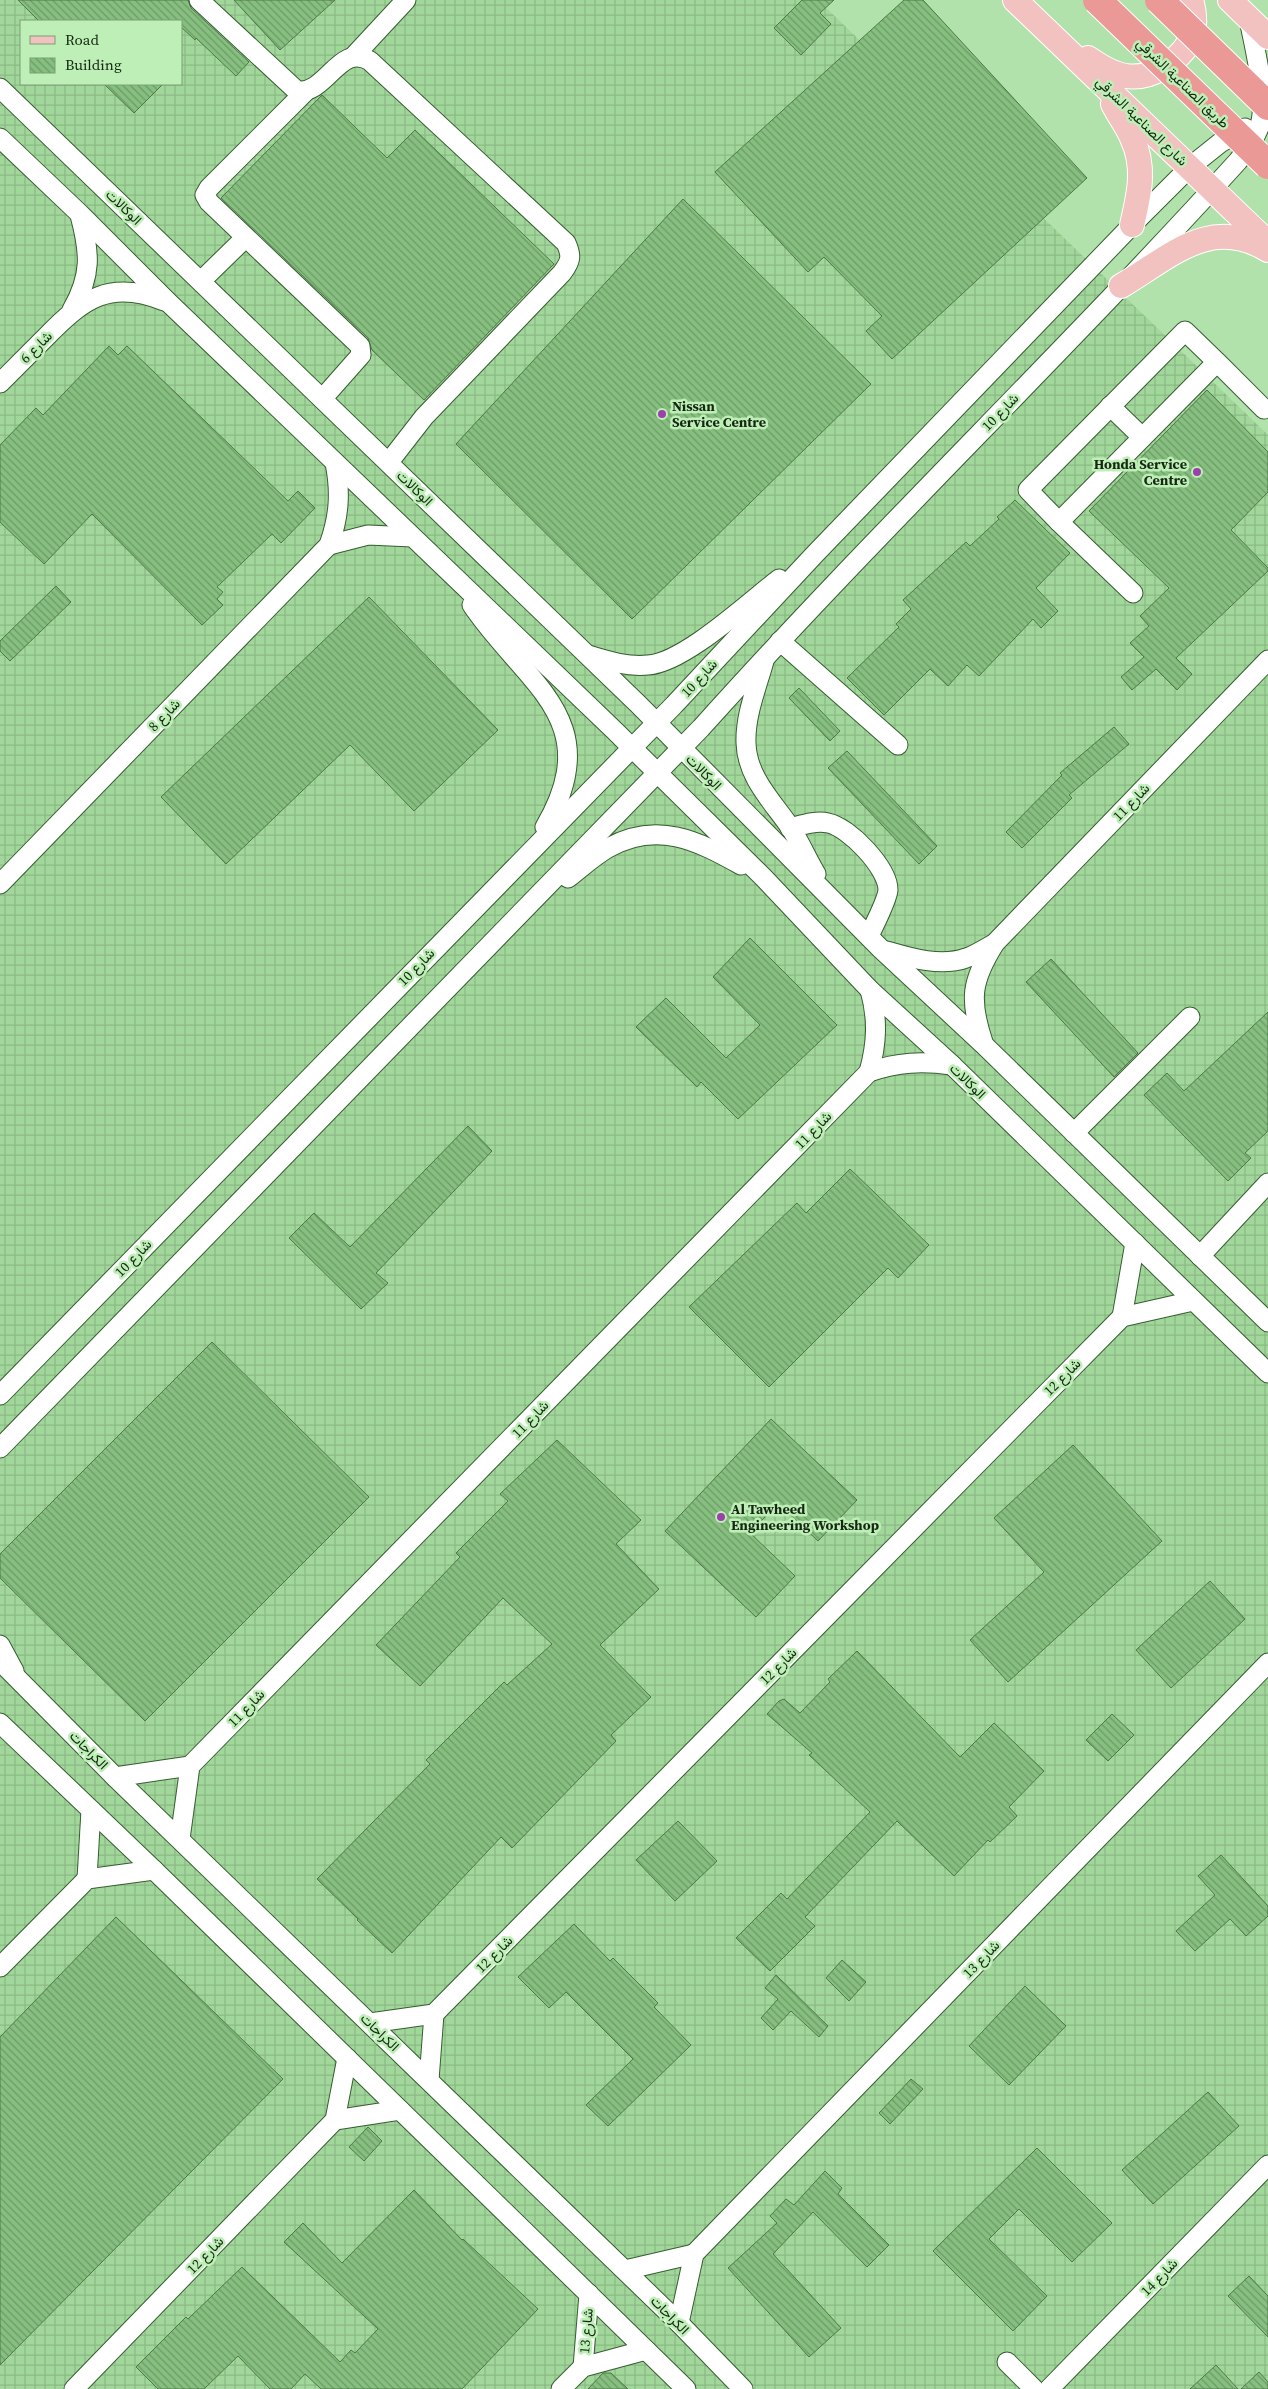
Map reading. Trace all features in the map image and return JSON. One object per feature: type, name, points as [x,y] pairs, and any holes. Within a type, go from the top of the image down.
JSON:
[{"type":"highway","name":"طريق الصناعية الشرقي","points":[[1097,0],[1268,165]]},
{"type":"highway","points":[[1159,0],[1266,117]]},
{"type":"main road","name":"شارع الصناعية الشرقي","points":[[1015,0],[1268,243]]},
{"type":"main road","points":[[1043,27],[1104,69],[1126,76],[1148,75],[1175,59],[1190,41],[1194,25],[1191,0]]},
{"type":"main road","points":[[1230,0],[1268,37]]},
{"type":"main road","points":[[1104,84],[1133,139],[1139,156],[1141,181],[1132,225]]},
{"type":"main road","points":[[1121,286],[1184,246],[1200,239],[1232,236],[1268,250]]},
{"type":"street","points":[[200,0],[292,88],[305,92]]},
{"type":"street","points":[[323,398],[361,355],[362,349],[209,202],[206,191],[305,92],[354,56],[406,0]]},
{"type":"street","name":"شارع 10","points":[[0,1448],[523,912],[1213,190],[1253,141],[1266,117],[1249,18]]},
{"type":"street","points":[[354,56],[362,56],[370,61],[566,243],[571,254],[570,262],[562,273],[424,417],[389,462]]},
{"type":"street","name":"الوكالات","points":[[0,88],[389,462],[656,723],[875,943],[983,1044],[1268,1322]]},
{"type":"street","name":"شارع 10","points":[[0,1395],[8,1382],[656,723],[815,554],[1132,225],[1190,167],[1240,130],[1266,117]]},
{"type":"street","name":"الوكالات","points":[[0,138],[454,578],[632,747],[763,878],[870,990],[952,1066],[1268,1373]]},
{"type":"street","name":"شارع 6","points":[[72,310],[81,294],[87,276],[88,248],[80,214]]},
{"type":"street","points":[[201,281],[245,238]]},
{"type":"street","name":"شارع 6","points":[[0,383],[72,310],[89,300],[109,294],[129,292],[149,295],[168,302]]},
{"type":"street","points":[[1132,592],[1028,490],[1185,331],[1217,362],[1264,416]]},
{"type":"street","points":[[1059,522],[1217,362]]},
{"type":"street","points":[[1110,406],[1142,437]]},
{"type":"street","name":"شارع 8","points":[[0,884],[329,546],[339,508],[340,488],[335,463]]},
{"type":"street","points":[[329,546],[368,535],[412,537]]},
{"type":"street","name":"شارع 10","points":[[586,655],[630,665],[650,665],[667,661],[687,651],[784,575],[815,554]]},
{"type":"street","name":"الوكالات","points":[[454,578],[487,628],[533,678],[550,700],[561,720],[567,740],[566,770],[561,795],[531,849]]},
{"type":"street","points":[[780,641],[898,744]]},
{"type":"street","name":"الوكالات","points":[[766,656],[753,700],[746,744],[752,773],[790,828],[826,893]]},
{"type":"street","name":"شارع 11","points":[[983,1044],[975,1020],[974,993],[980,966],[995,943],[1268,660]]},
{"type":"street","points":[[790,828],[821,822],[831,823],[841,828],[877,861],[886,878],[888,892],[875,943]]},
{"type":"street","name":"شارع 10","points":[[523,912],[608,848],[630,838],[653,835],[680,837],[705,845],[763,878]]},
{"type":"street","name":"شارع 11","points":[[875,943],[912,959],[944,962],[966,958],[995,943]]},
{"type":"street","points":[[869,1072],[877,1031],[875,1010],[870,990]]},
{"type":"street","points":[[1074,1133],[1190,1017]]},
{"type":"street","name":"شارع 11","points":[[190,1766],[869,1072],[888,1065],[908,1062],[952,1066]]},
{"type":"street","points":[[1200,1256],[1268,1182]]},
{"type":"street","points":[[1135,1243],[1122,1317],[1193,1301]]},
{"type":"street","name":"شارع 12","points":[[434,2014],[1122,1317]]},
{"type":"street","name":"الكراجات","points":[[0,1645],[16,1676]]},
{"type":"street","name":"الكراجات","points":[[0,1661],[116,1777],[625,2270],[743,2389]]},
{"type":"street","name":"شارع 13","points":[[694,2254],[1268,1664]]},
{"type":"street","points":[[0,1723],[154,1870],[686,2389]]},
{"type":"street","points":[[116,1777],[190,1766],[180,1839]]},
{"type":"street","points":[[87,1879],[91,1810]]},
{"type":"street","points":[[0,1967],[87,1879],[154,1870]]},
{"type":"street","points":[[370,2023],[434,2014],[429,2080]]},
{"type":"street","points":[[347,2058],[335,2120],[400,2110]]},
{"type":"street","name":"شارع 12","points":[[74,2389],[335,2120]]},
{"type":"street","name":"شارع 14","points":[[1049,2389],[1268,2165]]},
{"type":"street","points":[[625,2270],[694,2254],[679,2323]]},
{"type":"street","name":"شارع 13","points":[[583,2367],[589,2294]]},
{"type":"street","name":"شارع 13","points":[[561,2389],[583,2367],[646,2350]]},
{"type":"street","points":[[1007,2362],[1034,2389]]},
{"type":"shaded area","points":[[0,0],[818,0],[1268,435],[1268,2389],[0,2389]]},
{"type":"building","points":[[18,0],[188,0],[191,8],[249,62],[236,76],[196,38],[195,40],[182,28],[182,20],[38,20]]},
{"type":"building","points":[[234,0],[335,0],[280,50]]},
{"type":"building","points":[[802,0],[834,0],[820,13],[831,24],[801,55],[774,28]]},
{"type":"building","points":[[904,0],[923,0],[1087,178],[892,359],[866,331],[882,316],[824,257],[808,272],[715,172]]},
{"type":"building","points":[[105,85],[162,85],[134,113]]},
{"type":"building","points":[[322,95],[387,158],[415,130],[554,264],[424,400],[372,350],[368,338],[221,198]]},
{"type":"building","name":"Nissan Service Centre","points":[[683,199],[871,384],[632,619],[456,444]]},
{"type":"building","points":[[109,346],[118,355],[127,346],[288,501],[298,491],[315,508],[281,543],[272,534],[217,587],[223,592],[217,599],[223,605],[202,625],[92,514],[44,564],[0,522],[0,445],[36,408],[43,415]]},
{"type":"building","name":"Honda Service Centre","points":[[1207,390],[1268,452],[1268,492],[1231,530],[1268,568],[1268,571],[1176,658],[1192,674],[1177,690],[1156,669],[1132,690],[1121,677],[1144,657],[1130,643],[1149,626],[1140,616],[1169,588],[1089,511]]},
{"type":"building","points":[[1015,500],[1070,553],[1036,588],[1058,611],[1041,628],[1033,619],[979,676],[967,665],[948,686],[930,669],[884,715],[847,678],[899,627],[896,624],[911,609],[903,600],[966,542],[970,546],[999,519],[997,517]]},
{"type":"building","points":[[56,586],[71,602],[10,661],[0,651],[0,641]]},
{"type":"building","points":[[369,597],[498,730],[414,811],[350,745],[226,864],[161,797]]},
{"type":"building","points":[[799,688],[840,731],[830,741],[789,698]]},
{"type":"building","points":[[1114,727],[1129,744],[1069,795],[1072,798],[1022,848],[1006,832],[1062,775],[1060,773]]},
{"type":"building","points":[[847,751],[937,846],[919,864],[828,768]]},
{"type":"building","points":[[750,938],[837,1025],[738,1119],[701,1082],[697,1087],[636,1027],[666,998],[726,1058],[760,1025],[713,977]]},
{"type":"building","points":[[1051,959],[1138,1053],[1114,1077],[1026,982]]},
{"type":"building","points":[[1268,1012],[1268,1131],[1245,1153],[1251,1158],[1228,1181],[1144,1095],[1167,1073],[1184,1091]]},
{"type":"building","points":[[468,1126],[492,1151],[376,1273],[388,1283],[361,1309],[289,1238],[314,1213],[350,1247]]},
{"type":"building","points":[[850,1169],[929,1245],[898,1278],[888,1268],[769,1387],[689,1307],[797,1203],[806,1213]]},
{"type":"building","points":[[212,1342],[369,1497],[145,1721],[0,1578],[0,1554]]},
{"type":"building","name":"Al Tawheed Engineering Workshop","points":[[771,1419],[857,1500],[818,1541],[778,1503],[750,1533],[795,1576],[756,1617],[665,1531]]},
{"type":"building","points":[[557,1440],[641,1520],[616,1544],[659,1589],[600,1645],[651,1697],[611,1735],[616,1741],[512,1848],[501,1837],[392,1953],[317,1879],[430,1764],[426,1760],[504,1682],[507,1685],[552,1644],[503,1598],[420,1686],[376,1645],[460,1557],[456,1553],[508,1501],[500,1494]]},
{"type":"building","points":[[1073,1445],[1162,1541],[1008,1682],[970,1640],[1044,1572],[994,1518]]},
{"type":"building","points":[[1210,1581],[1245,1619],[1171,1688],[1136,1650]]},
{"type":"building","points":[[857,1651],[960,1757],[994,1723],[1044,1771],[1009,1807],[1017,1816],[990,1842],[988,1840],[954,1876],[897,1821],[805,1917],[815,1926],[770,1971],[736,1938],[781,1893],[787,1899],[870,1812],[809,1755],[812,1753],[767,1714],[779,1701],[784,1699],[800,1713],[830,1682],[828,1679]]},
{"type":"building","points":[[1112,1714],[1134,1735],[1108,1761],[1086,1740]]},
{"type":"building","points":[[678,1821],[717,1861],[675,1901],[636,1860]]},
{"type":"building","points":[[1221,1855],[1268,1906],[1268,1916],[1246,1936],[1230,1919],[1195,1951],[1176,1931],[1215,1895],[1198,1876]]},
{"type":"building","points":[[116,1917],[283,2079],[0,2365],[0,2037]]},
{"type":"building","points":[[574,1924],[610,1961],[613,1958],[658,2003],[654,2007],[691,2045],[608,2126],[586,2105],[633,2059],[566,1992],[549,2008],[518,1977]]},
{"type":"building","points":[[842,1960],[866,1982],[849,2001],[826,1978]]},
{"type":"building","points":[[776,1975],[828,2026],[819,2037],[791,2011],[773,2030],[761,2018],[778,1999],[765,1988]]},
{"type":"building","points":[[1025,1986],[1066,2026],[1009,2085],[969,2046]]},
{"type":"building","points":[[911,2079],[923,2089],[890,2124],[879,2113]]},
{"type":"building","points":[[1208,2092],[1239,2126],[1153,2204],[1122,2170]]},
{"type":"building","points":[[368,2127],[382,2141],[364,2161],[349,2147]]},
{"type":"building","points":[[1037,2148],[1112,2223],[1072,2262],[1019,2209],[989,2239],[1047,2296],[1013,2331],[933,2251]]},
{"type":"building","points":[[825,2171],[842,2188],[838,2194],[889,2245],[867,2267],[813,2212],[773,2254],[841,2328],[809,2357],[728,2268],[777,2223],[770,2216],[786,2199],[794,2205]]},
{"type":"building","points":[[414,2190],[462,2240],[538,2309],[462,2389],[321,2389],[305,2374],[291,2389],[270,2389],[238,2356],[204,2389],[158,2389],[136,2367],[186,2317],[188,2319],[242,2267],[340,2362],[351,2350],[355,2353],[378,2329],[284,2242],[303,2223],[342,2263]]},
{"type":"building","points":[[1249,2276],[1268,2296],[1268,2337],[1228,2296]]},
{"type":"building","points":[[1216,2365],[1238,2389],[1190,2389]]},
{"type":"building","points":[[1259,2372],[1268,2382],[1268,2389],[1241,2389]]},
{"type":"building","points":[[603,2373],[611,2373],[628,2389],[588,2389]]},
{"type":"place","name":"Nissan Service Centre","points":[[662,414]]},
{"type":"place","name":"Honda Service Centre","points":[[1197,472]]},
{"type":"place","name":"Al Tawheed Engineering Workshop","points":[[721,1517]]}]
